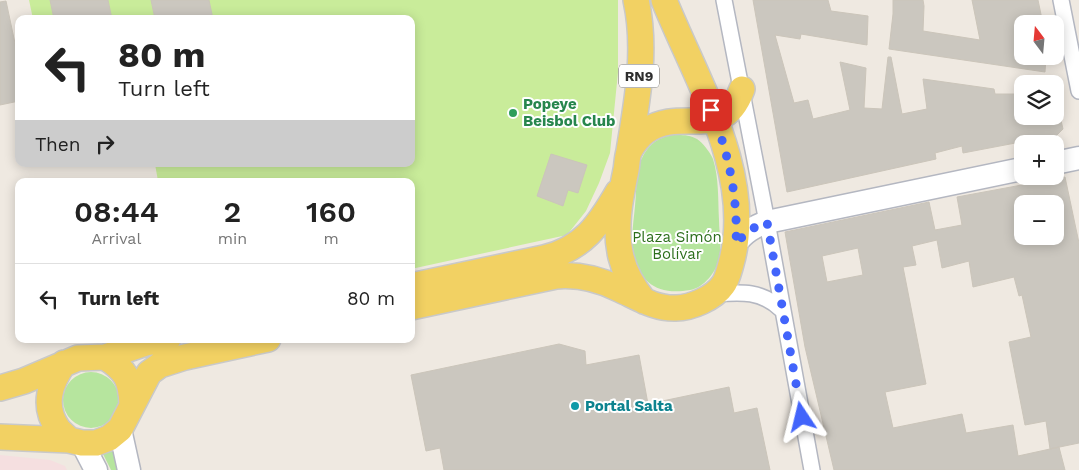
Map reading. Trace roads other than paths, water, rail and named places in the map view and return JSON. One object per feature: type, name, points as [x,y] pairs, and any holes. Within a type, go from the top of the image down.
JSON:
[{"type":"main road","name":"RN9","points":[[629,152],[640,67],[640,39],[636,0]]},
{"type":"main road","points":[[415,306],[546,276],[572,275],[595,279],[657,306],[676,308],[691,306],[723,286],[736,244],[737,224],[734,192],[725,150],[711,110],[664,0]]},
{"type":"main road","points":[[644,301],[632,285],[621,256],[618,215],[629,152],[644,132],[654,126],[682,120],[711,110],[725,115],[734,106],[742,89]]},
{"type":"main road","points":[[415,285],[550,256],[570,249],[589,235],[623,184]]},
{"type":"main road","points":[[0,388],[24,381],[78,358],[106,357],[150,343]]},
{"type":"main road","points":[[0,436],[96,443],[109,438],[120,430],[149,373],[160,365],[185,357],[250,343]]},
{"type":"main road","points":[[106,357],[118,365],[127,376],[132,389],[132,404]]},
{"type":"main road","points":[[64,363],[53,378],[49,404],[58,429],[76,442]]},
{"type":"street","points":[[724,0],[812,470]]},
{"type":"street","points":[[1061,0],[1079,91]]},
{"type":"street","points":[[1064,161],[1079,158]]},
{"type":"street","points":[[736,244],[754,226],[767,222],[1014,171]]},
{"type":"street","points":[[713,294],[740,292],[754,294],[768,299],[782,310]]},
{"type":"street","points":[[120,430],[129,470]]},
{"type":"street","points":[[76,442],[96,470]]},
{"type":"place","name":"Popeye Beisbol Club","points":[[513,113]]},
{"type":"place","name":"Portal Salta","points":[[575,406]]},
{"type":"park label","name":"Plaza Simón Bolívar","points":[[677,246]]}]
